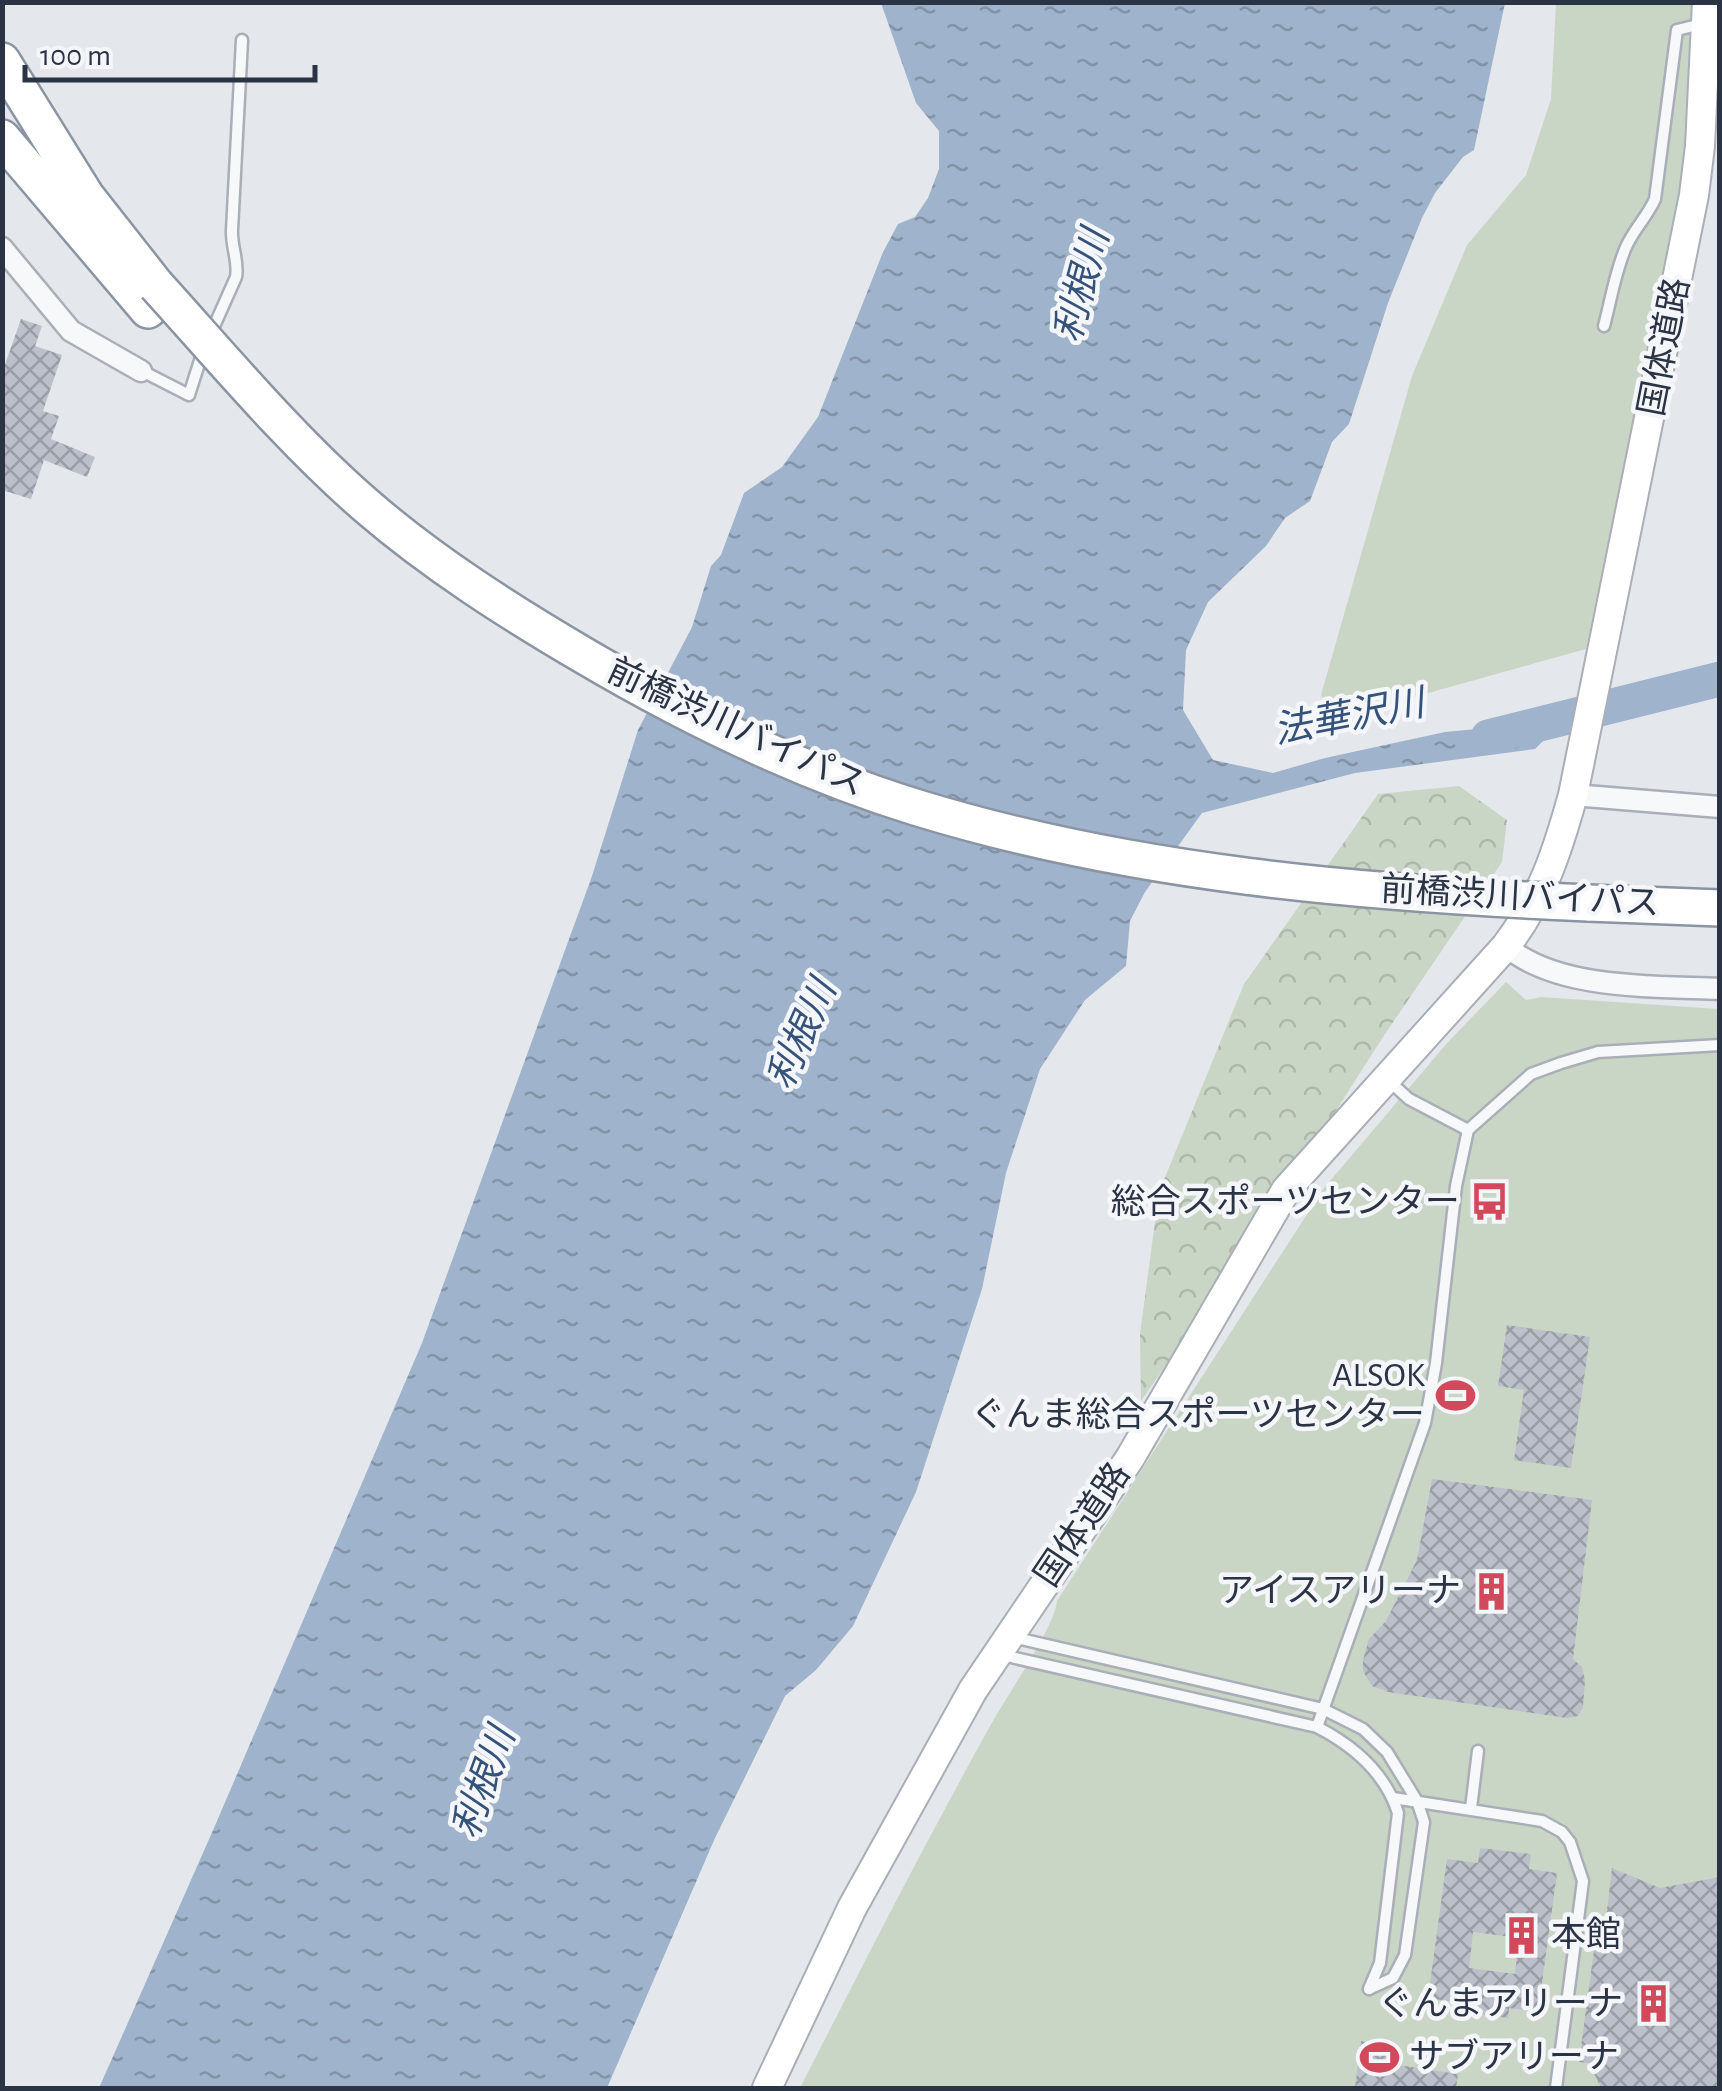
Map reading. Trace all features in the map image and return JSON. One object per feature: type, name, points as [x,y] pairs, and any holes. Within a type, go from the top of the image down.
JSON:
[{"type":"highway","points":[[2,29],[43,102],[62,161]]},
{"type":"highway","name":"前橋渋川バイパス","points":[[2,62],[152,298],[369,508],[546,633],[666,702],[805,767],[914,806],[1053,843],[1189,868],[1414,893],[1720,908]]},
{"type":"highway","points":[[2,138],[63,213],[152,298]]},
{"type":"street","name":"国体道路","points":[[767,2088],[852,1908],[1001,1645],[1130,1458],[1286,1190],[1506,946],[1534,908],[1573,795],[1596,689],[1690,213],[1710,30]]},
{"type":"street","points":[[2,248],[71,331],[142,371]]},
{"type":"street","points":[[1573,795],[1720,807]]},
{"type":"street","points":[[1506,946],[1527,963],[1585,979],[1720,989]]},
{"type":"lane","points":[[1604,326],[1624,251],[1635,228],[1646,220],[1655,199],[1676,30],[1710,30]]},
{"type":"lane","points":[[142,371],[189,395],[236,277],[232,230],[242,40]]},
{"type":"lane","points":[[1317,1727],[1425,1423],[1456,1186],[1468,1130],[1532,1074],[1561,1063],[1598,1052],[1720,1046]]},
{"type":"lane","points":[[1386,1078],[1409,1099],[1468,1130]]},
{"type":"lane","points":[[1001,1645],[1322,1709],[1375,1739],[1400,1771],[1424,1822],[1405,1955],[1393,1978],[1370,1989],[1380,1963],[1398,1813],[1393,1798],[1360,1754],[1317,1727],[1001,1645]]},
{"type":"lane","points":[[1471,1808],[1478,1751]]},
{"type":"lane","points":[[1393,1798],[1542,1821],[1562,1832],[1580,1866],[1583,1882],[1556,2088]]},
{"type":"green space","points":[[1556,3],[1696,3],[1683,166],[1670,247],[1586,649],[1335,719],[1321,695],[1412,376],[1467,245],[1526,175],[1551,99]]},
{"type":"green space","points":[[1459,786],[1507,820],[1502,862],[1383,1037],[1261,1228],[1141,1401],[1140,1334],[1159,1192],[1244,984],[1378,794]]},
{"type":"green space","name":"ALSOK ぐんま総合スポーツセンター","points":[[1506,982],[1526,1000],[1541,997],[1719,1009],[1719,2088],[800,2088],[940,1818],[1039,1645],[1057,1601],[1324,1188],[1448,1042]]},
{"type":"water","name":"利根川","points":[[881,3],[1505,3],[1474,150],[1463,157],[1435,193],[1422,218],[1388,303],[1349,424],[1332,442],[1310,501],[1285,518],[1266,546],[1208,602],[1186,650],[1183,710],[1213,760],[1273,773],[1445,732],[1528,724],[1549,735],[1535,749],[1355,773],[1202,813],[1145,892],[1130,921],[1126,966],[1085,1000],[1040,1069],[1006,1173],[982,1289],[916,1492],[853,1626],[816,1670],[785,1696],[715,1838],[607,2088],[99,2088],[422,1343],[592,876],[638,730],[692,627],[711,566],[721,555],[744,493],[782,467],[818,417],[883,252],[898,224],[915,217],[928,198],[939,169],[939,131],[916,103]]},
{"type":"building","points":[[21,319],[42,326],[35,346],[62,355],[43,411],[59,416],[51,439],[95,457],[87,477],[44,460],[31,499],[2,490],[2,373]]},
{"type":"building","points":[[1507,1325],[1590,1337],[1571,1468],[1514,1460],[1524,1390],[1498,1386]]},
{"type":"building","name":"アイスアリーナ","points":[[1432,1479],[1592,1500],[1573,1659],[1582,1667],[1585,1680],[1583,1707],[1578,1716],[1567,1718],[1388,1692],[1372,1686],[1363,1671],[1369,1639],[1386,1621],[1417,1560]]},
{"type":"building","name":"本館","points":[[1480,1848],[1531,1854],[1529,1869],[1557,1873],[1538,2012],[1509,2008],[1508,2018],[1454,2010],[1455,2002],[1428,1998],[1447,1859],[1478,1863]],"holes":[[[1473,1932],[1519,1938],[1515,1974],[1469,1968]]]},
{"type":"building","name":"ぐんまアリーナ","points":[[1612,1868],[1660,1888],[1720,1877],[1720,2088],[1601,2088],[1589,2063],[1579,2062],[1595,1943],[1603,1944]]},
{"type":"building","name":"サブアリーナ","points":[[1361,2041],[1400,2049],[1398,2065],[1458,2074],[1456,2088],[1355,2088]]},
{"type":"waterway","name":"法華沢川","points":[[1488,737],[1720,679]]},
{"type":"place","name":"総合スポーツセンター","points":[[1490,1202]]},
{"type":"place","name":"ALSOK ぐんま総合スポーツセンター","points":[[1455,1395]]},
{"type":"place","name":"アイスアリーナ","points":[[1491,1591]]},
{"type":"place","name":"本館","points":[[1521,1935]]},
{"type":"place","name":"ぐんまアリーナ","points":[[1653,2004]]},
{"type":"place","name":"サブアリーナ","points":[[1379,2057]]}]
